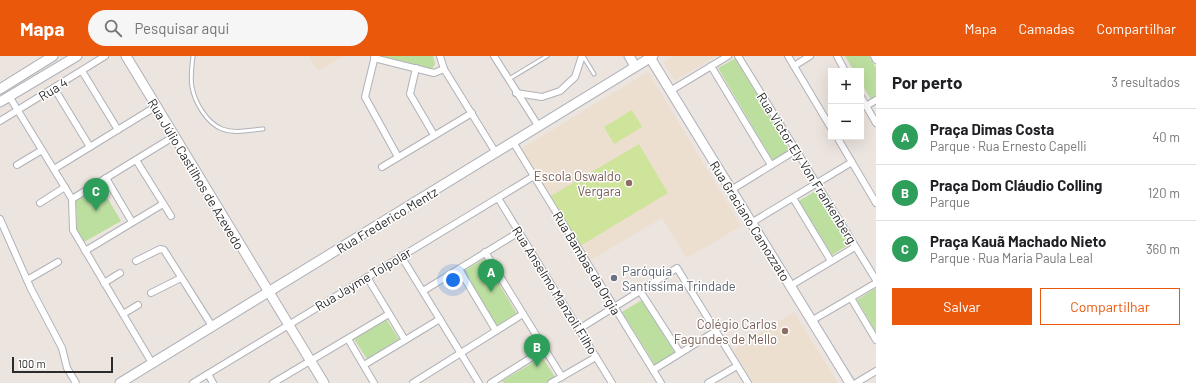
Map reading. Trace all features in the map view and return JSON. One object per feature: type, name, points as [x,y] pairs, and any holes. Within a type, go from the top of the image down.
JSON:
[{"type":"street","points":[[0,89],[53,56]]},
{"type":"street","points":[[0,102],[76,56]]},
{"type":"street","name":"Rua 4","points":[[0,121],[105,56]]},
{"type":"street","name":"Rua Júlio Castilhos de Azevedo","points":[[126,56],[173,137],[324,383]]},
{"type":"street","points":[[440,56],[444,69],[496,153]]},
{"type":"street","points":[[494,56],[516,93],[539,127]]},
{"type":"street","points":[[516,93],[542,97],[560,91],[575,77],[582,56]]},
{"type":"street","points":[[629,56],[635,66]]},
{"type":"street","points":[[670,91],[728,56]]},
{"type":"street","name":"Rua Victor Ely Von Frankenberg","points":[[738,56],[876,280]]},
{"type":"street","points":[[788,56],[828,123]]},
{"type":"street","points":[[794,66],[810,56]]},
{"type":"street","points":[[836,56],[843,68]]},
{"type":"street","points":[[874,56],[876,60]]},
{"type":"street","points":[[398,157],[365,97],[375,57],[434,73],[444,69]]},
{"type":"street","name":"Rua Frederico Mentz","points":[[120,383],[651,57]]},
{"type":"street","name":"Rua Graciano Camozzato","points":[[651,57],[670,91],[850,383]]},
{"type":"street","points":[[711,66],[771,165]]},
{"type":"street","points":[[416,68],[410,94],[434,135]]},
{"type":"street","points":[[82,71],[118,130]]},
{"type":"street","points":[[54,88],[90,147]]},
{"type":"street","points":[[9,96],[72,199],[72,230],[152,363]]},
{"type":"street","points":[[866,106],[876,100]]},
{"type":"street","points":[[864,102],[876,123]]},
{"type":"street","points":[[54,169],[155,107]]},
{"type":"street","points":[[382,167],[472,113]]},
{"type":"street","points":[[72,199],[173,137]]},
{"type":"street","points":[[839,140],[876,203]]},
{"type":"street","name":"Rua Bambas da Orgia","points":[[513,142],[661,383]]},
{"type":"street","points":[[17,165],[42,150]]},
{"type":"street","points":[[731,190],[796,150]]},
{"type":"street","points":[[136,160],[171,216]]},
{"type":"street","points":[[752,223],[852,162]]},
{"type":"street","name":"Rua Jayme Tolpolar","points":[[193,383],[534,176]]},
{"type":"street","points":[[106,178],[132,222]]},
{"type":"street","points":[[869,191],[876,187]]},
{"type":"street","points":[[40,203],[65,188]]},
{"type":"street","name":"Rua Anselmo Manzoli Filho","points":[[498,198],[612,383]]},
{"type":"street","points":[[793,198],[831,261]]},
{"type":"street","points":[[85,251],[163,204]]},
{"type":"street","points":[[0,218],[27,280],[62,348],[65,362],[76,383]]},
{"type":"street","points":[[423,291],[519,232]]},
{"type":"street","points":[[790,286],[855,246]]},
{"type":"street","points":[[136,261],[160,249],[164,250],[212,326]]},
{"type":"street","points":[[485,252],[562,377]]},
{"type":"street","points":[[401,256],[479,383]]},
{"type":"street","points":[[27,280],[58,262]]},
{"type":"street","points":[[579,330],[677,268],[748,383]]},
{"type":"street","points":[[459,269],[496,331]]},
{"type":"street","points":[[104,282],[120,273]]},
{"type":"street","points":[[367,277],[405,340]]},
{"type":"street","points":[[151,293],[181,278]]},
{"type":"street","points":[[811,321],[876,283]]},
{"type":"street","points":[[640,291],[680,353]]},
{"type":"street","points":[[851,298],[876,340]]},
{"type":"street","points":[[123,314],[138,305]]},
{"type":"street","points":[[273,383],[389,314]]},
{"type":"street","points":[[413,383],[523,314]]},
{"type":"street","points":[[364,366],[440,319]]},
{"type":"street","points":[[653,370],[716,331]]},
{"type":"street","points":[[348,339],[374,383]]},
{"type":"street","points":[[491,383],[545,349]]},
{"type":"street","points":[[551,383],[596,357]]},
{"type":"street","points":[[708,383],[737,366]]},
{"type":"street","points":[[856,383],[876,371]]},
{"type":"street","points":[[208,374],[213,383]]},
{"type":"lane","points":[[193,56],[192,87],[204,114],[213,124],[223,129],[234,131],[263,129]]},
{"type":"lane","points":[[508,80],[542,57],[547,56]]},
{"type":"lane","points":[[582,56],[594,74]]},
{"type":"shaded area","points":[[309,56],[344,56],[318,71]]},
{"type":"shaded area","points":[[674,56],[716,56],[675,81],[664,62]]},
{"type":"shaded area","name":"Escola Oswaldo Vergara","points":[[648,72],[741,226],[687,258],[662,218],[589,261],[521,149]]},
{"type":"shaded area","name":"Colégio Carlos Fagundes de Mello","points":[[794,312],[838,383],[753,383],[733,350]]},
{"type":"green space","points":[[382,56],[433,56],[435,64],[432,69]]},
{"type":"green space","points":[[845,56],[869,56],[876,68],[876,96],[871,99],[864,88],[864,68],[852,68]]},
{"type":"green space","points":[[736,58],[790,151],[773,161],[718,68]]},
{"type":"green space","points":[[632,110],[642,127],[614,144],[604,127]]},
{"type":"green space","points":[[639,144],[668,193],[580,246],[551,196]]},
{"type":"green space","points":[[101,187],[121,221],[84,242],[77,229],[76,201]]},
{"type":"green space","points":[[817,190],[850,244],[832,255],[799,201]]},
{"type":"green space","points":[[484,259],[517,314],[497,326],[464,271]]},
{"type":"green space","points":[[876,288],[876,332],[857,300]]},
{"type":"green space","points":[[642,300],[675,353],[655,365],[622,312]]},
{"type":"green space","points":[[386,319],[399,339],[367,359],[354,339]]},
{"type":"green space","points":[[542,357],[555,377],[546,383],[504,383],[502,381]]},
{"type":"place","name":"Escola Oswaldo Vergara","points":[[629,183]]},
{"type":"place","name":"Praça Kauã Machado Nieto","points":[[96,211]]},
{"type":"place","name":"Paróquia Santíssima Trindade","points":[[614,278]]},
{"type":"place","name":"Praça Dimas Costa","points":[[491,292]]},
{"type":"place","name":"Colégio Carlos Fagundes de Mello","points":[[785,331]]},
{"type":"place","name":"Praça Dom Cláudio Colling","points":[[537,367]]}]
